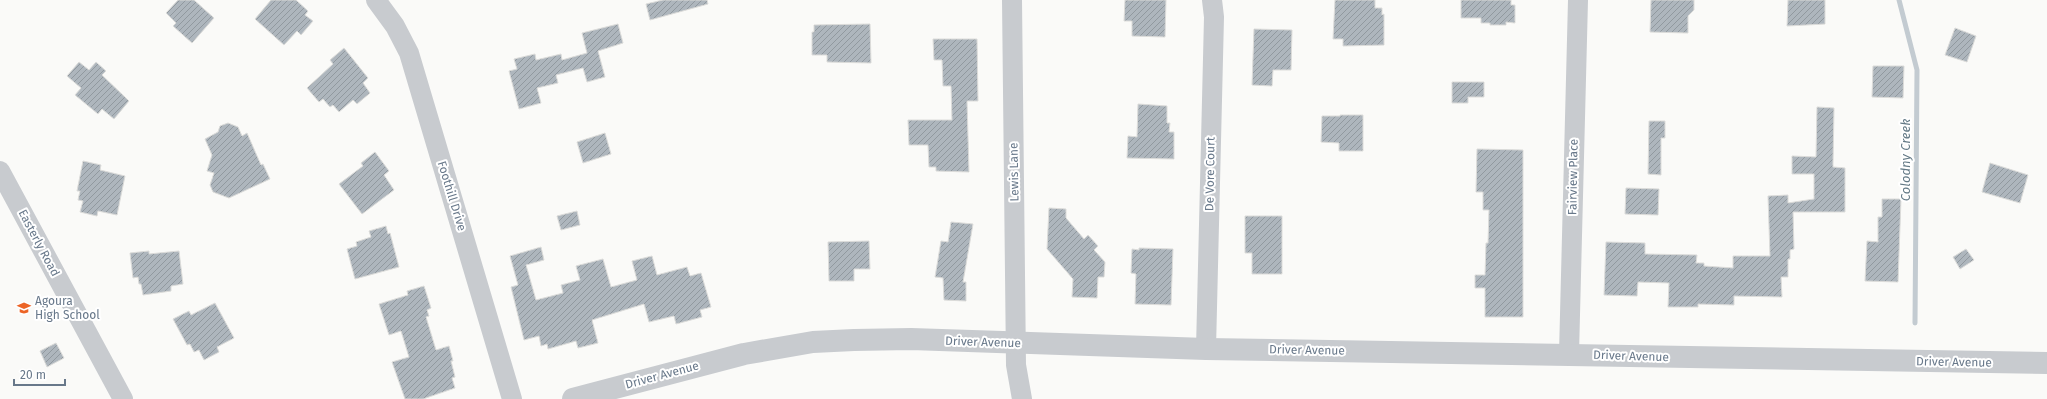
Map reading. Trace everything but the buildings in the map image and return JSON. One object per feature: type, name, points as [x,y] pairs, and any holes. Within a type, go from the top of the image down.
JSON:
[{"type":"street","name":"Foothill Drive","points":[[376,0],[395,26],[409,53],[512,399]]},
{"type":"street","name":"Lewis Lane","points":[[1012,0],[1016,365],[1022,399]]},
{"type":"street","name":"De Vore Court","points":[[1206,349],[1214,17],[1212,0]]},
{"type":"street","name":"Fairview Place","points":[[1569,354],[1578,0]]},
{"type":"street","name":"Easterly Road","points":[[0,172],[123,399]]},
{"type":"street","name":"Driver Avenue","points":[[573,399],[719,360],[806,343],[854,340],[911,339],[1206,349],[2047,363]]},
{"type":"waterway","name":"Colodny Creek","points":[[1899,0],[1917,70],[1915,323]]},
{"type":"place","name":"Agoura High School","points":[[24,308]]}]
